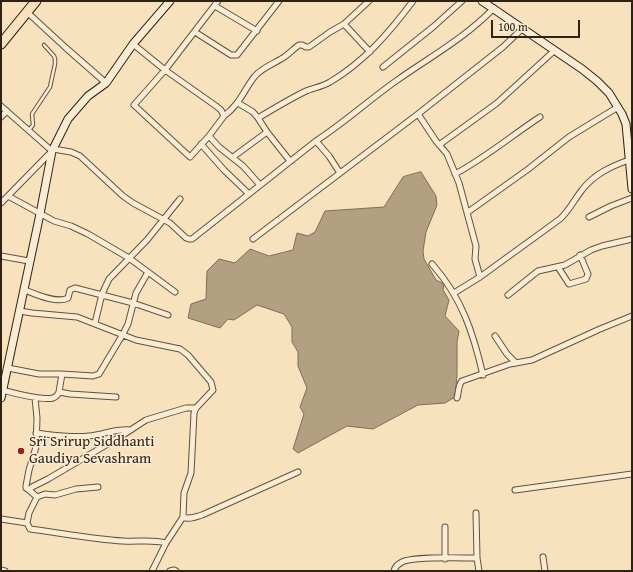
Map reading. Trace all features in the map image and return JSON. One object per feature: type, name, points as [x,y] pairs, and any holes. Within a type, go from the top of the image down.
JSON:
[{"type":"highway","points":[[1,44],[36,1]]},
{"type":"street","points":[[1,204],[52,150],[68,119],[88,96],[106,83],[133,44],[170,1]]},
{"type":"street","points":[[257,31],[217,3],[165,70],[134,105],[190,157],[209,136],[224,116],[234,109],[256,75],[299,45],[309,47],[344,24],[369,1]]},
{"type":"street","points":[[258,118],[306,92],[328,83],[342,74],[370,52],[386,36],[413,1]]},
{"type":"street","points":[[383,67],[433,27],[462,1]]},
{"type":"street","points":[[482,1],[555,50],[597,81],[609,92],[626,124],[632,189]]},
{"type":"street","points":[[195,32],[234,56],[239,53],[257,31],[276,2]]},
{"type":"street","points":[[1,106],[52,150],[71,152],[80,156],[123,196],[170,223],[189,239],[374,97],[466,34],[494,8]]},
{"type":"street","points":[[27,12],[106,83]]},
{"type":"street","points":[[344,24],[370,52]]},
{"type":"street","points":[[253,239],[418,114],[503,47],[523,28]]},
{"type":"street","points":[[133,44],[165,70],[216,106],[221,110],[224,116]]},
{"type":"street","points":[[439,145],[506,96],[555,50]]},
{"type":"street","points":[[238,103],[253,112],[266,132],[290,161]]},
{"type":"street","points":[[468,212],[527,170],[569,137],[618,107]]},
{"type":"street","points":[[1,117],[7,111]]},
{"type":"street","points":[[418,114],[447,154],[455,174],[468,212],[476,246],[475,259],[480,277]]},
{"type":"street","points":[[455,174],[485,157],[504,141],[540,117]]},
{"type":"street","points":[[233,158],[266,132]]},
{"type":"street","points":[[209,136],[219,147],[243,166],[260,185]]},
{"type":"street","points":[[316,141],[329,156],[340,173]]},
{"type":"street","points":[[201,144],[224,170],[249,194]]},
{"type":"street","points":[[52,150],[2,394],[35,398],[52,398],[59,392],[62,374]]},
{"type":"street","points":[[454,293],[480,277],[560,219],[566,214],[583,188],[591,180],[602,172],[629,160]]},
{"type":"street","points":[[8,196],[54,221],[71,226],[88,234],[129,258],[175,292]]},
{"type":"street","points":[[589,217],[632,198]]},
{"type":"street","points":[[95,323],[102,294],[109,279],[143,244],[167,212],[180,199]]},
{"type":"street","points":[[508,295],[533,274],[558,267],[580,255],[602,246],[632,240]]},
{"type":"street","points":[[558,267],[569,284],[586,279],[588,274],[580,255]]},
{"type":"street","points":[[1,256],[29,261]]},
{"type":"street","points":[[432,264],[447,282],[463,308],[471,330],[483,375]]},
{"type":"street","points":[[8,368],[39,374],[94,376],[99,374],[128,324],[136,293],[148,272]]},
{"type":"street","points":[[24,290],[44,298],[64,300],[68,298],[70,290],[75,288],[102,294],[168,315]]},
{"type":"street","points":[[20,311],[71,316],[95,323],[136,340],[180,349],[188,355],[214,387],[211,393],[196,408],[194,413],[191,473],[184,493],[183,517],[166,542],[152,571]]},
{"type":"street","points":[[457,398],[460,383],[462,381],[516,363],[532,360],[632,316]]},
{"type":"street","points":[[495,336],[507,354],[516,363]]},
{"type":"street","points":[[59,392],[116,397]]},
{"type":"street","points":[[35,398],[37,418],[36,447],[29,470],[26,488],[36,497]]},
{"type":"street","points":[[29,490],[32,486],[48,479],[146,420],[158,415],[186,408],[196,408]]},
{"type":"street","points":[[36,433],[87,436],[120,429],[131,430]]},
{"type":"street","points":[[183,517],[187,519],[202,515],[298,472]]},
{"type":"street","points":[[515,490],[632,474]]},
{"type":"street","points":[[98,487],[76,489],[55,495],[45,494],[36,497],[28,513],[27,523],[30,529],[115,540],[153,540],[166,542]]},
{"type":"street","points":[[476,513],[477,558],[479,571]]},
{"type":"street","points":[[1,519],[27,523]]},
{"type":"street","points":[[445,528],[446,559]]},
{"type":"street","points":[[543,557],[545,571]]},
{"type":"street","points":[[394,571],[397,565],[406,560],[477,558]]},
{"type":"street","points":[[1,570],[5,571]]},
{"type":"street","points":[[170,571],[176,571]]},
{"type":"lane","points":[[29,130],[33,125],[32,114],[50,87],[55,64],[54,56],[44,45]]},
{"type":"shaded area","points":[[421,172],[436,196],[437,205],[426,232],[423,251],[424,259],[436,280],[444,284],[443,290],[449,300],[445,316],[459,331],[457,342],[455,397],[445,403],[418,405],[373,429],[347,426],[298,453],[293,449],[304,414],[300,407],[307,388],[298,366],[298,352],[292,342],[292,327],[284,314],[257,305],[234,320],[228,319],[220,328],[188,318],[191,304],[206,299],[207,271],[219,259],[235,263],[250,249],[269,256],[293,250],[297,233],[308,236],[315,232],[325,211],[384,207],[403,177]]},
{"type":"place","name":"Sri Srirup Siddhanti Gaudiya Sevashram","points":[[21,451]]}]
